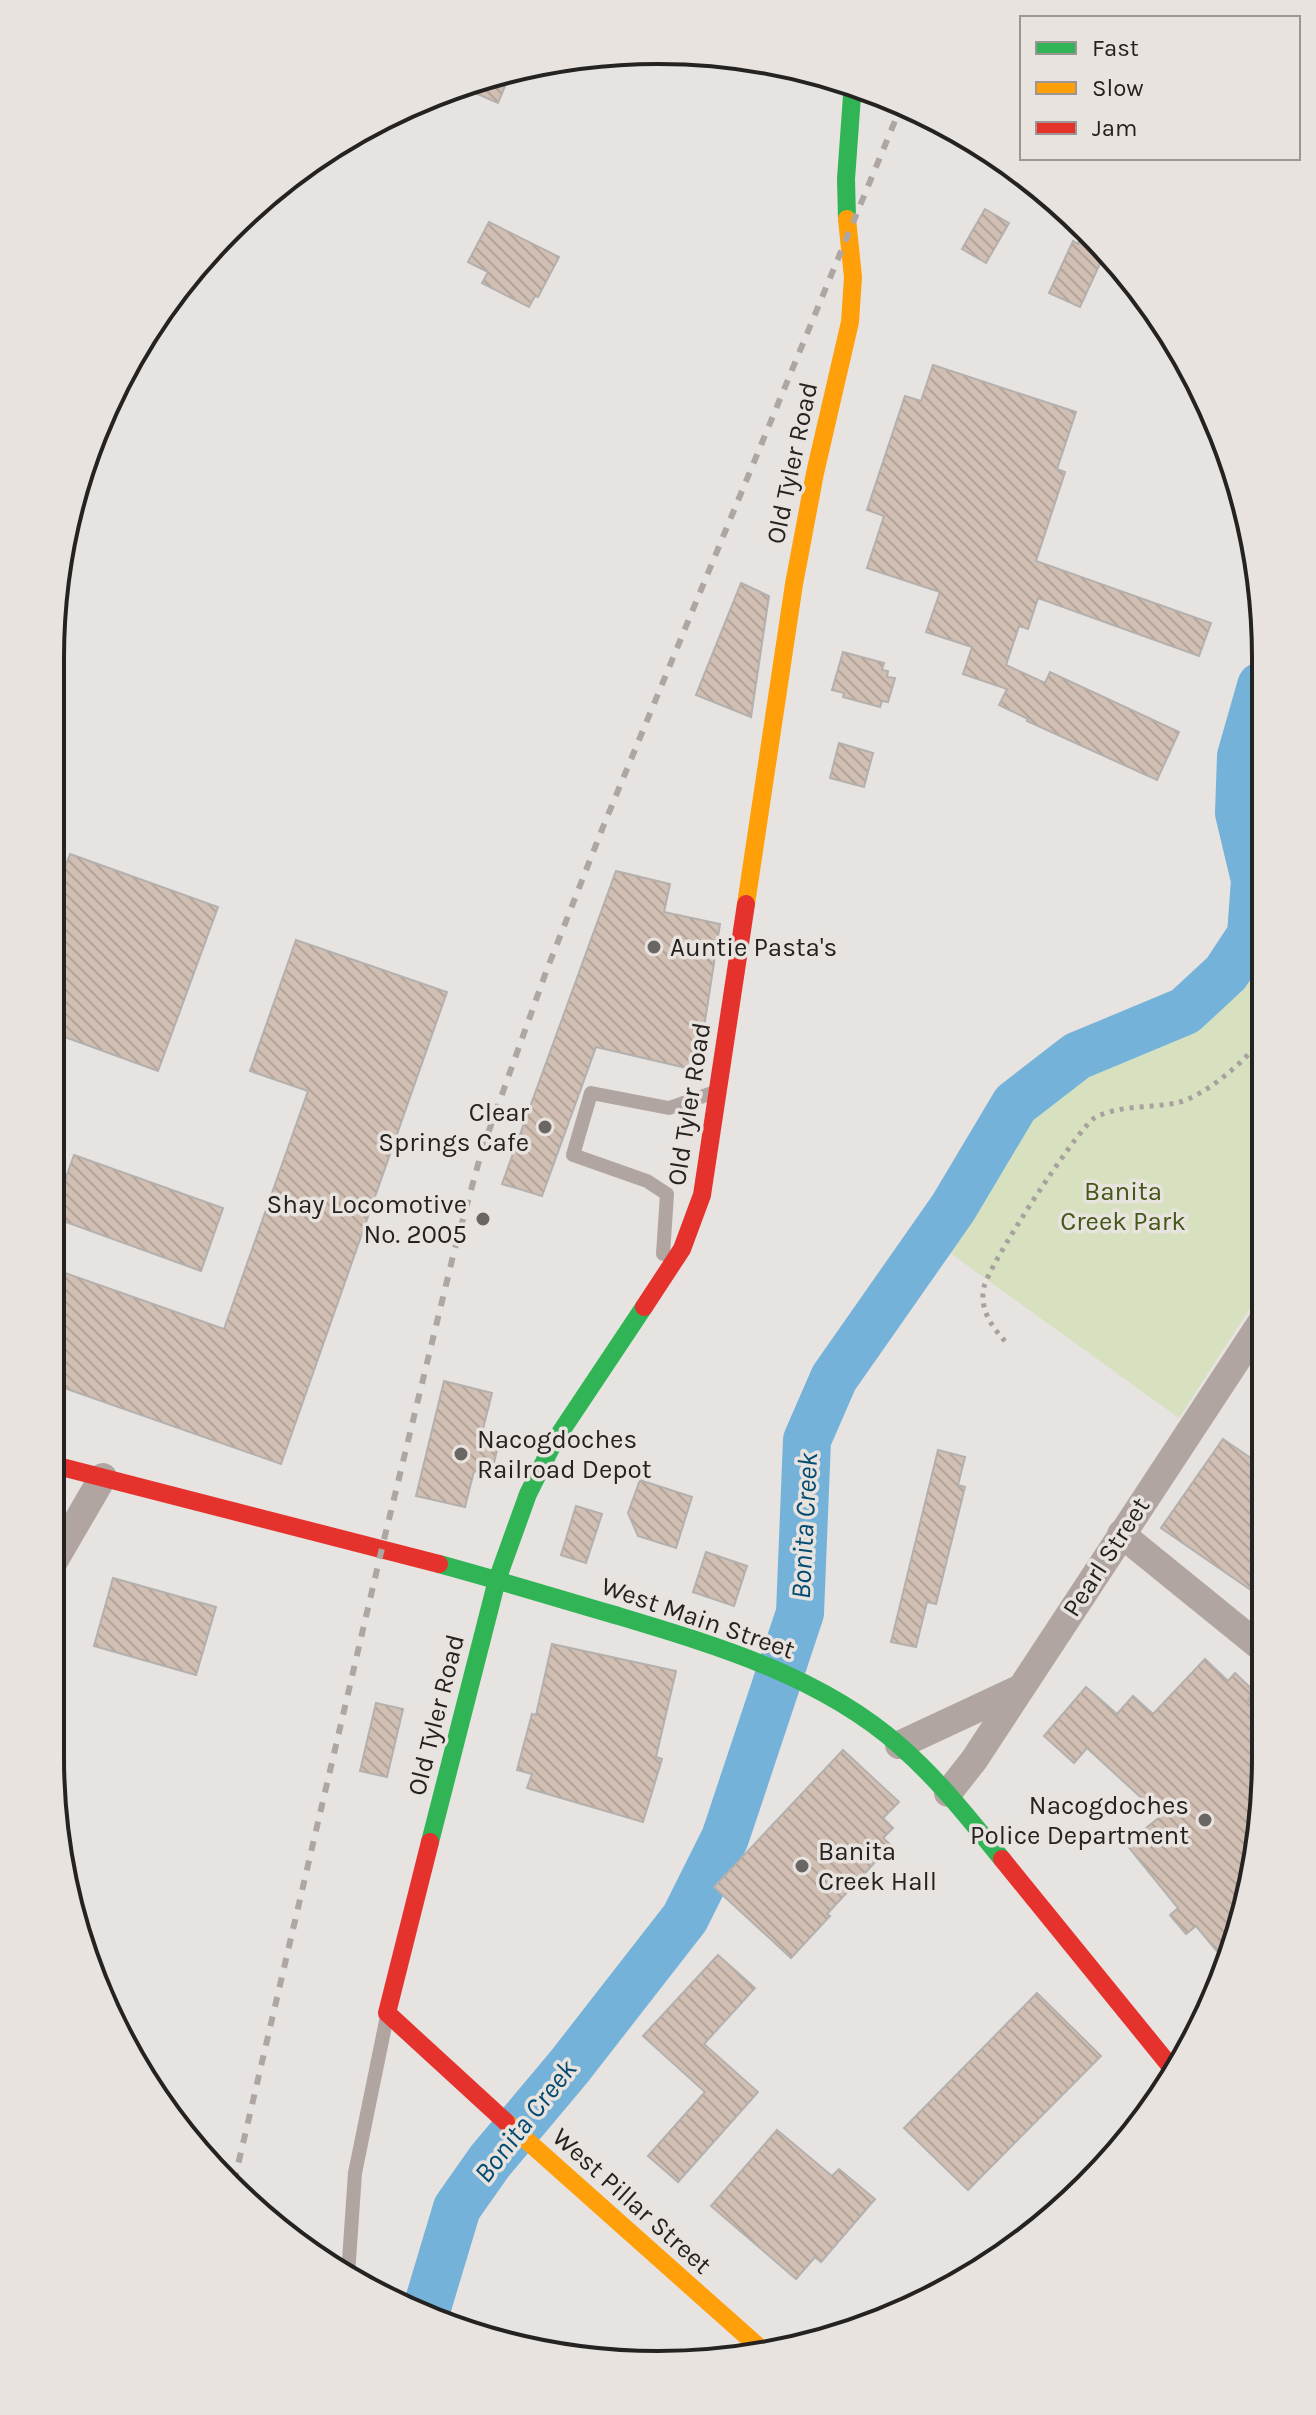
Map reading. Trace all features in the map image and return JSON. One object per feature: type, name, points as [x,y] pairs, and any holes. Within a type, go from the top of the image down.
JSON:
[{"type":"street","name":"Old Tyler Road","points":[[387,2013],[497,1580],[528,1494],[554,1442],[682,1249],[702,1195],[794,584],[812,485],[852,310],[853,277],[847,235],[846,179],[852,97]]},
{"type":"street","name":"Pearl Street","points":[[948,1793],[974,1760],[1252,1337]]},
{"type":"street","name":"West Main Street","points":[[64,1467],[497,1580],[668,1631],[795,1678],[848,1708],[899,1745],[948,1793],[1167,2062]]},
{"type":"street","points":[[64,1544],[103,1477]]},
{"type":"street","points":[[1121,1534],[1252,1640]]},
{"type":"street","points":[[899,1745],[1019,1689]]},
{"type":"street","name":"West Pillar Street","points":[[387,2013],[541,2155],[754,2343]]},
{"type":"lane","points":[[661,1284],[667,1194],[647,1181],[573,1155],[591,1093],[669,1108],[719,1090]]},
{"type":"lane","points":[[349,2264],[355,2173],[387,2013]]},
{"type":"path","points":[[1005,1341],[992,1327],[984,1309],[984,1287],[996,1260],[1074,1139],[1105,1113],[1178,1102],[1208,1090],[1252,1048]]},
{"type":"green space","points":[[1252,754],[1252,822],[1249,808]]},
{"type":"green space","name":"Banita Creek Park","points":[[1252,946],[1252,1305],[1179,1418],[939,1245],[1019,1105],[1080,1060],[1187,1017],[1231,978]]},
{"type":"building","points":[[506,84],[498,103],[476,93]]},
{"type":"building","points":[[985,209],[1009,223],[986,263],[962,249]]},
{"type":"building","points":[[489,222],[559,257],[538,297],[535,296],[529,307],[482,283],[488,272],[468,262]]},
{"type":"building","points":[[1080,240],[1101,262],[1080,307],[1049,293],[1073,241],[1078,244]]},
{"type":"building","points":[[933,365],[1076,412],[1057,469],[1065,472],[1036,561],[1211,623],[1199,656],[1038,598],[1028,629],[1019,626],[1006,665],[1045,683],[1050,672],[1179,732],[1157,780],[1027,721],[999,705],[1007,689],[963,674],[972,647],[926,632],[940,592],[867,568],[884,516],[867,510],[905,396],[921,401]]},
{"type":"building","points":[[741,583],[769,596],[751,717],[696,695]]},
{"type":"building","points":[[843,652],[884,663],[882,670],[888,671],[887,677],[895,678],[888,702],[882,701],[880,707],[843,697],[844,693],[832,690]]},
{"type":"building","points":[[839,743],[873,753],[864,787],[830,778]]},
{"type":"building","points":[[70,854],[218,907],[158,1071],[64,1037],[64,870]]},
{"type":"building","points":[[616,871],[670,884],[664,912],[720,924],[705,1021],[691,1069],[596,1047],[542,1196],[502,1184]]},
{"type":"building","points":[[296,940],[447,992],[281,1464],[64,1388],[64,1273],[224,1329],[308,1091],[250,1071]]},
{"type":"building","points":[[74,1155],[223,1208],[201,1271],[64,1221],[64,1183]]},
{"type":"building","name":"Nacogdoches Railroad Depot","points":[[444,1381],[492,1393],[482,1433],[500,1437],[491,1476],[474,1471],[465,1507],[416,1496]]},
{"type":"building","points":[[1223,1439],[1252,1459],[1252,1591],[1161,1528]]},
{"type":"building","points":[[938,1450],[965,1457],[958,1485],[965,1487],[936,1604],[927,1602],[916,1647],[891,1642]]},
{"type":"building","points":[[640,1480],[692,1497],[676,1548],[638,1536],[628,1513]]},
{"type":"building","points":[[576,1506],[602,1514],[586,1563],[561,1555]]},
{"type":"building","points":[[706,1552],[747,1566],[734,1606],[693,1592]]},
{"type":"building","points":[[113,1578],[216,1607],[196,1675],[94,1646]]},
{"type":"building","points":[[552,1644],[676,1671],[656,1757],[662,1759],[643,1822],[527,1788],[532,1774],[517,1770],[532,1714],[536,1715]]},
{"type":"building","name":"Nacogdoches Police Department","points":[[1205,1659],[1228,1681],[1235,1673],[1252,1689],[1248,1700],[1252,1704],[1252,1757],[1247,1835],[1232,1911],[1218,1953],[1196,1926],[1186,1934],[1170,1915],[1178,1908],[1126,1844],[1161,1816],[1087,1748],[1074,1763],[1044,1736],[1086,1687],[1117,1714],[1133,1696],[1153,1714]]},
{"type":"building","points":[[376,1703],[403,1709],[387,1777],[360,1771]]},
{"type":"building","name":"Banita Creek Hall","points":[[843,1750],[899,1802],[883,1818],[893,1828],[883,1838],[891,1845],[791,1958],[714,1887]]},
{"type":"building","points":[[718,1955],[755,1988],[704,2044],[758,2092],[678,2182],[648,2156],[705,2092],[643,2036]]},
{"type":"building","points":[[1037,1993],[1101,2056],[968,2190],[904,2128]]},
{"type":"building","points":[[777,2130],[832,2176],[839,2169],[875,2199],[821,2262],[815,2257],[796,2279],[711,2206]]},
{"type":"waterway","name":"Bonita Creek","points":[[1252,718],[1241,756],[1239,813],[1252,867]]},
{"type":"waterway","name":"Bonita Creek","points":[[428,2305],[457,2208],[490,2161],[569,2067],[685,1918],[725,1838],[800,1613],[807,1440],[834,1378],[953,1208],[1015,1104],[1077,1056],[1185,1011],[1226,973],[1251,935],[1252,921]]},
{"type":"railway","points":[[236,2175],[382,1548],[482,1150],[546,972],[603,827],[898,115]]},
{"type":"traffic: fast","points":[[847,219],[846,179],[852,97]]},
{"type":"traffic: fast","points":[[430,1842],[497,1580],[528,1494],[554,1442],[644,1307]]},
{"type":"traffic: fast","points":[[439,1564],[691,1638],[765,1666],[836,1700],[914,1759],[941,1786],[1002,1859]]},
{"type":"traffic: slow","points":[[746,904],[794,584],[815,473],[850,322],[853,277],[847,219]]},
{"type":"traffic: slow","points":[[506,2122],[754,2343]]},
{"type":"traffic: jam","points":[[644,1307],[682,1249],[702,1195],[746,904]]},
{"type":"traffic: jam","points":[[64,1468],[439,1564]]},
{"type":"traffic: jam","points":[[430,1842],[387,2013],[506,2122]]},
{"type":"traffic: jam","points":[[1002,1859],[1167,2062]]},
{"type":"place","name":"Auntie Pasta's","points":[[654,947]]},
{"type":"place","name":"Clear Springs Cafe","points":[[545,1127]]},
{"type":"place","name":"Shay Locomotive No. 2005","points":[[483,1219]]},
{"type":"place","name":"Nacogdoches Railroad Depot","points":[[461,1454]]},
{"type":"place","name":"Nacogdoches Police Department","points":[[1205,1820]]},
{"type":"place","name":"Banita Creek Hall","points":[[802,1866]]}]
